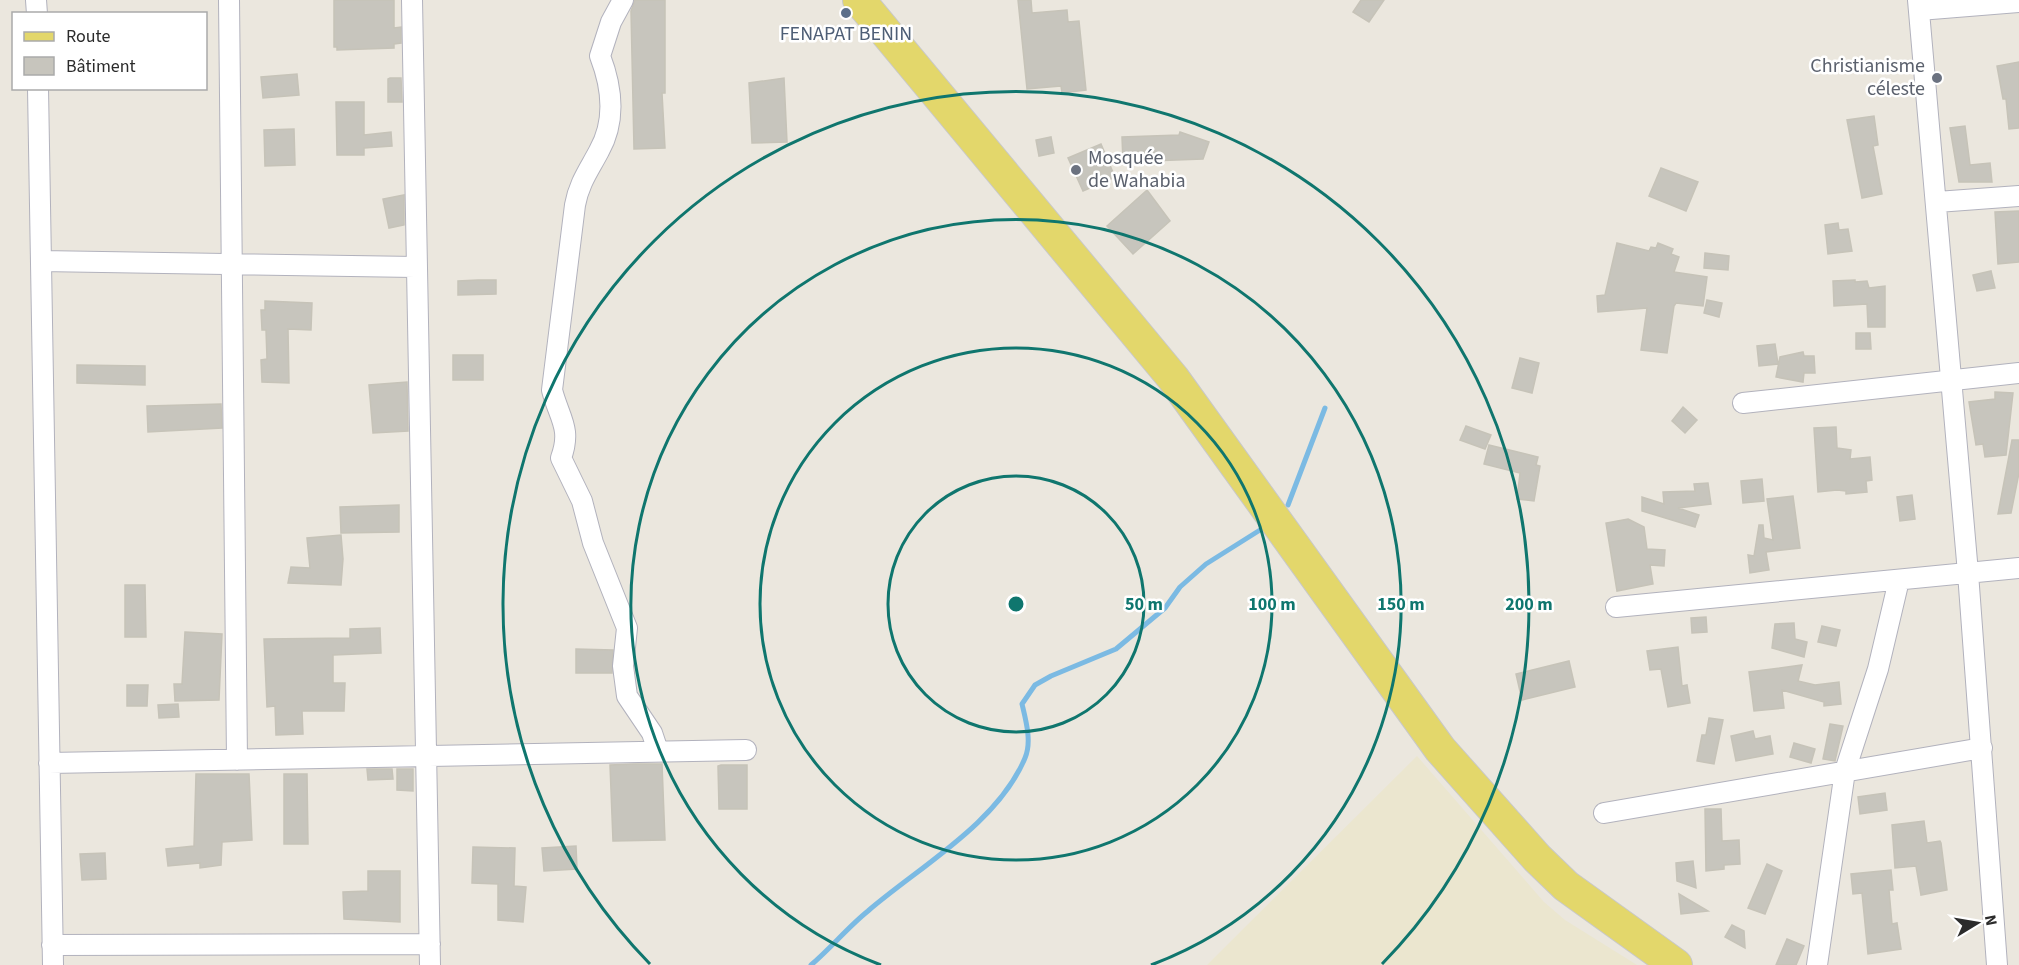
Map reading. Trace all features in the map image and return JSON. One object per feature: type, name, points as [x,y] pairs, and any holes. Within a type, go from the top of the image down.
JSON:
[{"type":"main road","points":[[859,0],[1173,378],[1440,749],[1537,858],[1566,886],[1676,965]]},
{"type":"street","points":[[229,0],[237,760]]},
{"type":"street","points":[[412,0],[415,267],[430,965]]},
{"type":"street","points":[[623,0],[611,22],[600,56],[608,76],[611,100],[608,124],[602,145],[579,184],[561,298],[552,390],[558,411],[566,425],[567,442],[561,458],[582,501],[593,543],[627,628],[623,666],[627,696],[652,733],[658,751]]},
{"type":"street","points":[[1997,965],[1968,573],[1918,5],[2019,2]]},
{"type":"street","points":[[38,90],[52,955],[430,944]]},
{"type":"street","points":[[1937,202],[2019,195]]},
{"type":"street","points":[[41,261],[415,267]]},
{"type":"street","points":[[1743,403],[2019,373]]},
{"type":"street","points":[[1616,607],[2019,568]]},
{"type":"street","points":[[1817,965],[1845,771],[1878,669],[1899,580]]},
{"type":"street","points":[[1604,813],[1982,748]]},
{"type":"street","points":[[49,763],[746,750]]},
{"type":"shaded area","points":[[1417,756],[1544,902],[1565,920],[1637,965],[1207,965]]},
{"type":"building","points":[[334,0],[394,0],[394,28],[401,27],[401,43],[394,44],[394,48],[337,50],[337,47],[334,47]]},
{"type":"building","points":[[635,0],[665,0],[665,93],[662,93],[665,148],[634,149],[631,11]]},
{"type":"building","points":[[1018,0],[1031,0],[1032,13],[1067,10],[1068,22],[1079,21],[1086,90],[1062,93],[1061,86],[1027,89]]},
{"type":"building","points":[[1361,0],[1384,0],[1369,22],[1353,12]]},
{"type":"building","points":[[2019,62],[2019,128],[2009,129],[2006,99],[2003,99],[1997,66]]},
{"type":"building","points":[[297,74],[299,95],[263,98],[261,77]]},
{"type":"building","points":[[401,78],[402,102],[388,102],[388,79]]},
{"type":"building","points":[[784,78],[787,142],[752,143],[749,83]]},
{"type":"building","points":[[336,102],[364,102],[364,135],[391,132],[392,146],[364,148],[364,155],[337,155]]},
{"type":"building","points":[[1874,116],[1878,145],[1873,146],[1882,194],[1862,198],[1847,120]]},
{"type":"building","points":[[1965,126],[1970,165],[1990,163],[1992,182],[1959,182],[1950,128]]},
{"type":"building","points":[[294,129],[295,165],[265,166],[264,130]]},
{"type":"building","points":[[1180,132],[1209,142],[1203,159],[1123,162],[1122,137],[1179,135]]},
{"type":"building","points":[[1051,137],[1054,153],[1039,156],[1036,140]]},
{"type":"building","points":[[1101,144],[1115,177],[1083,191],[1068,158]]},
{"type":"building","points":[[1661,168],[1698,182],[1686,211],[1649,196]]},
{"type":"building","points":[[1147,190],[1170,221],[1133,254],[1107,226]]},
{"type":"building","points":[[404,195],[404,225],[389,228],[383,199]]},
{"type":"building","points":[[2019,211],[2019,262],[1998,264],[1995,212]]},
{"type":"building","points":[[1838,223],[1839,230],[1848,229],[1852,251],[1828,254],[1825,225]]},
{"type":"building","points":[[1617,243],[1649,251],[1651,247],[1656,248],[1658,243],[1673,249],[1671,254],[1679,257],[1674,272],[1707,277],[1703,306],[1676,303],[1674,306],[1667,353],[1641,350],[1647,308],[1598,312],[1597,296],[1605,295]]},
{"type":"building","points":[[1705,253],[1729,256],[1728,270],[1704,268]]},
{"type":"building","points":[[1991,271],[1995,288],[1977,291],[1973,275]]},
{"type":"building","points":[[496,280],[496,294],[458,295],[458,281]]},
{"type":"building","points":[[1855,280],[1855,282],[1867,281],[1869,288],[1885,286],[1885,327],[1868,327],[1867,304],[1834,306],[1833,281]]},
{"type":"building","points":[[1707,300],[1722,303],[1719,317],[1704,313]]},
{"type":"building","points":[[265,301],[312,303],[311,330],[288,329],[289,383],[262,382],[261,360],[267,359],[266,330],[262,330],[261,310],[265,310]]},
{"type":"building","points":[[1856,333],[1870,333],[1871,349],[1856,349]]},
{"type":"building","points":[[1775,344],[1778,364],[1759,366],[1757,346]]},
{"type":"building","points":[[1803,352],[1804,356],[1814,356],[1815,373],[1804,373],[1803,382],[1776,377],[1780,357]]},
{"type":"building","points":[[453,355],[483,355],[483,380],[453,380]]},
{"type":"building","points":[[1520,358],[1539,363],[1532,393],[1512,388]]},
{"type":"building","points":[[77,365],[145,366],[145,385],[77,383]]},
{"type":"building","points":[[407,382],[408,431],[373,433],[369,385]]},
{"type":"building","points":[[1995,392],[2013,393],[2006,455],[1985,457],[1983,444],[1976,445],[1969,402],[1995,399]]},
{"type":"building","points":[[221,404],[222,428],[148,432],[147,406]]},
{"type":"building","points":[[1683,407],[1697,420],[1685,433],[1672,421]]},
{"type":"building","points":[[1466,426],[1491,435],[1485,449],[1460,440]]},
{"type":"building","points":[[1836,427],[1837,448],[1851,450],[1850,459],[1870,457],[1872,480],[1866,481],[1867,492],[1846,494],[1846,491],[1837,490],[1818,492],[1814,428]]},
{"type":"building","points":[[2012,440],[2019,440],[2019,473],[2011,513],[1998,514]]},
{"type":"building","points":[[1489,445],[1538,457],[1536,465],[1540,466],[1534,501],[1517,499],[1520,473],[1484,464]]},
{"type":"building","points":[[1762,479],[1764,501],[1743,503],[1741,481]]},
{"type":"building","points":[[1708,483],[1711,504],[1678,508],[1699,515],[1695,527],[1642,511],[1642,497],[1664,504],[1663,492],[1695,491],[1694,484]]},
{"type":"building","points":[[1912,495],[1915,519],[1900,521],[1897,497]]},
{"type":"building","points":[[1793,496],[1800,548],[1766,552],[1769,570],[1750,573],[1748,555],[1754,556],[1759,525],[1763,525],[1764,538],[1773,540],[1767,499]]},
{"type":"building","points":[[399,505],[399,532],[341,533],[340,507]]},
{"type":"building","points":[[1628,519],[1644,527],[1647,549],[1665,550],[1664,566],[1650,565],[1653,584],[1617,591],[1606,523]]},
{"type":"building","points":[[341,535],[343,559],[341,585],[288,583],[291,567],[310,568],[307,538]]},
{"type":"building","points":[[125,585],[145,585],[146,637],[125,637]]},
{"type":"building","points":[[1706,617],[1707,632],[1692,633],[1691,618]]},
{"type":"building","points":[[1794,623],[1795,639],[1807,642],[1804,657],[1772,648],[1775,624]]},
{"type":"building","points":[[1822,626],[1840,630],[1836,646],[1818,642]]},
{"type":"building","points":[[380,628],[381,653],[333,655],[333,683],[345,683],[344,711],[302,711],[303,734],[276,735],[275,706],[267,707],[264,639],[350,638],[350,629]]},
{"type":"building","points":[[185,632],[222,634],[219,700],[175,701],[174,684],[182,684]]},
{"type":"building","points":[[1678,647],[1682,686],[1687,685],[1690,703],[1668,707],[1661,669],[1650,670],[1647,651]]},
{"type":"building","points":[[576,649],[613,650],[612,673],[576,673]]},
{"type":"building","points":[[1569,661],[1575,687],[1522,700],[1516,674]]},
{"type":"building","points":[[1802,665],[1798,681],[1815,685],[1839,682],[1841,704],[1824,706],[1824,702],[1782,690],[1784,708],[1754,711],[1749,672]]},
{"type":"building","points":[[127,685],[148,685],[147,706],[127,706]]},
{"type":"building","points":[[178,704],[179,717],[159,718],[158,705]]},
{"type":"building","points":[[1709,718],[1723,720],[1714,764],[1697,761],[1702,735],[1706,735]]},
{"type":"building","points":[[1830,724],[1843,726],[1835,761],[1823,759]]},
{"type":"building","points":[[1753,731],[1755,739],[1770,736],[1773,754],[1736,761],[1731,736]]},
{"type":"building","points":[[1794,743],[1815,749],[1811,763],[1790,757]]},
{"type":"building","points":[[662,764],[665,840],[613,841],[610,765]]},
{"type":"building","points":[[747,765],[747,809],[719,809],[718,766]]},
{"type":"building","points":[[367,769],[392,769],[393,779],[368,780]]},
{"type":"building","points":[[397,769],[413,769],[413,791],[397,790]]},
{"type":"building","points":[[196,774],[249,774],[252,840],[222,842],[221,865],[200,868],[200,863],[168,866],[166,849],[194,846]]},
{"type":"building","points":[[284,774],[307,774],[308,844],[284,844]]},
{"type":"building","points":[[1885,793],[1887,810],[1860,814],[1858,797]]},
{"type":"building","points":[[1705,809],[1721,809],[1722,841],[1739,840],[1740,864],[1724,865],[1724,869],[1706,871]]},
{"type":"building","points":[[1924,821],[1927,843],[1940,841],[1941,843],[1947,890],[1921,895],[1916,866],[1895,868],[1892,825]]},
{"type":"building","points":[[576,846],[577,869],[544,871],[542,848]]},
{"type":"building","points":[[473,847],[515,848],[514,886],[526,887],[523,922],[498,920],[498,884],[472,883]]},
{"type":"building","points":[[105,853],[106,879],[82,880],[80,854]]},
{"type":"building","points":[[1693,861],[1696,888],[1677,881],[1676,863]]},
{"type":"building","points":[[1767,864],[1782,871],[1765,914],[1748,908]]},
{"type":"building","points":[[1891,870],[1893,890],[1889,890],[1892,924],[1897,923],[1901,949],[1868,954],[1862,893],[1853,894],[1851,874]]},
{"type":"building","points":[[368,871],[400,871],[400,922],[344,919],[343,892],[368,891]]},
{"type":"building","points":[[1679,894],[1708,911],[1681,914]]},
{"type":"building","points":[[1732,925],[1744,931],[1745,948],[1725,937]]},
{"type":"building","points":[[1787,939],[1804,946],[1796,965],[1776,965]]},
{"type":"waterway","points":[[1288,505],[1325,408]]},
{"type":"waterway","points":[[811,965],[861,917],[955,842],[996,803],[1013,781],[1027,752],[1028,731],[1022,704],[1035,685],[1116,649],[1165,608],[1180,587],[1206,564],[1260,530]]},
{"type":"place","name":"FENAPAT BENIN","points":[[846,13]]},
{"type":"place","name":"Christianisme céleste","points":[[1937,78]]},
{"type":"place","name":"Mosquée de Wahabia","points":[[1076,170]]}]
